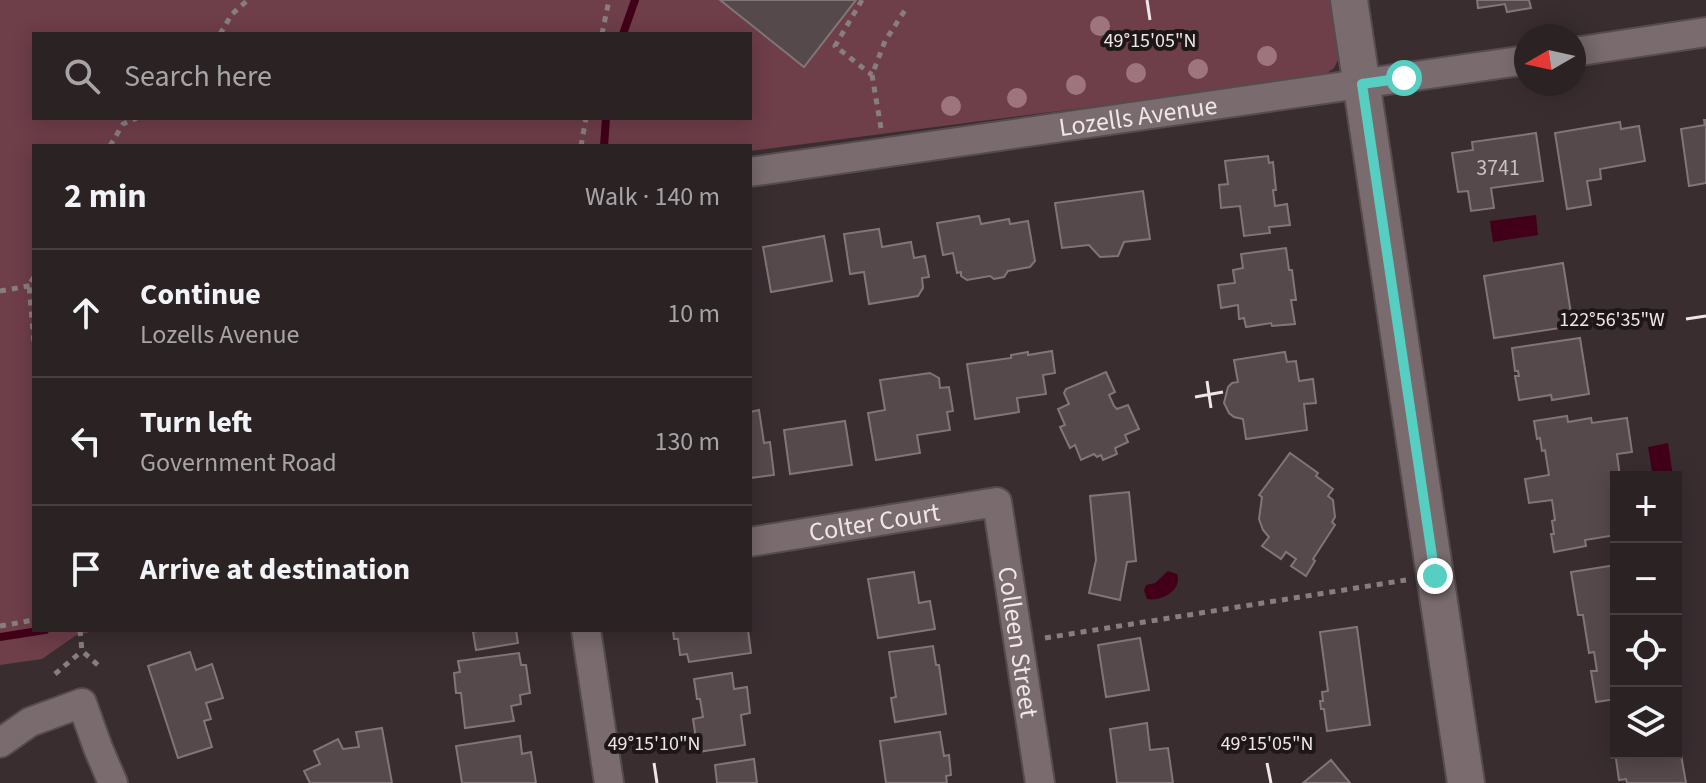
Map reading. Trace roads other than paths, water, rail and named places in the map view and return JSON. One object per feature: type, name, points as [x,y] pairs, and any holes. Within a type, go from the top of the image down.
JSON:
[{"type":"street","points":[[1349,0],[1466,783]]},
{"type":"street","points":[[1586,50],[1706,32]]},
{"type":"street","name":"Lozells Avenue","points":[[752,172],[1514,62]]},
{"type":"street","name":"Colter Court","points":[[752,542],[997,502]]},
{"type":"street","name":"Colleen Street","points":[[997,502],[1040,783]]},
{"type":"street","points":[[586,632],[609,783]]},
{"type":"street","points":[[0,743],[30,722],[82,703],[113,783]]},
{"type":"waterway","points":[[624,32],[635,0]]},
{"type":"waterway","points":[[604,144],[606,120]]},
{"type":"waterway","points":[[0,637],[32,632]]}]
